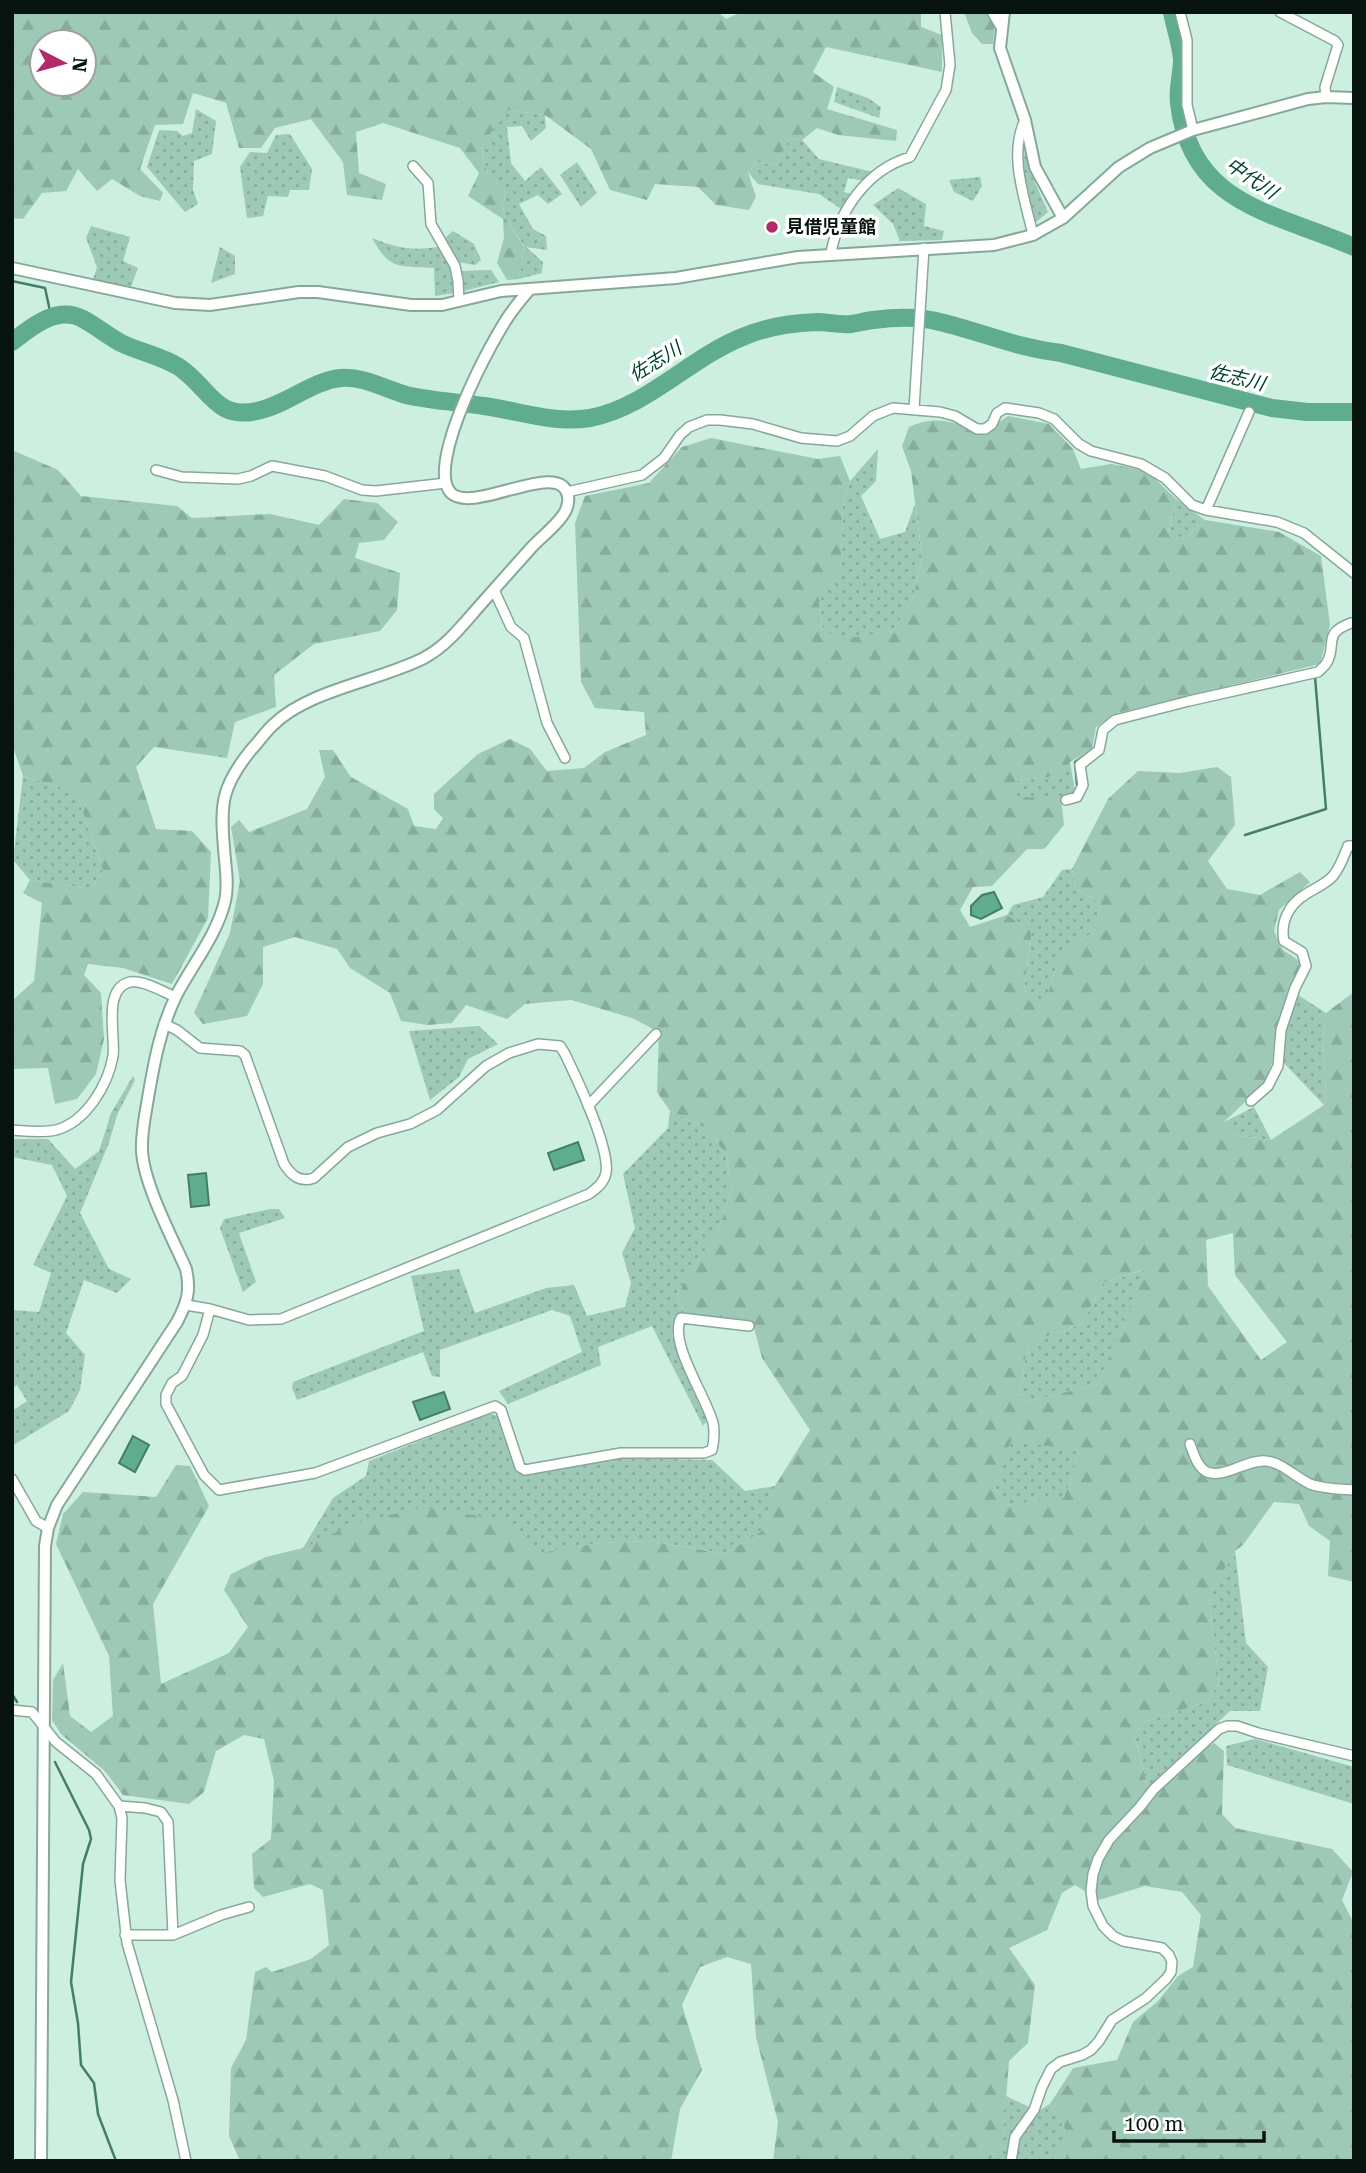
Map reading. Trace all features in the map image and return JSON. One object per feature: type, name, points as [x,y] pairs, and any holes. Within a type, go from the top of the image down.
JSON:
[{"type":"street","points":[[831,253],[834,236],[856,193],[892,163],[910,157],[946,90],[950,65],[945,12]]},
{"type":"street","points":[[992,12],[1001,27]]},
{"type":"street","points":[[1004,12],[1000,48],[1025,120],[1035,167],[1063,218]]},
{"type":"street","points":[[1180,12],[1187,40],[1187,105],[1193,130]]},
{"type":"street","points":[[1280,12],[1338,45],[1325,87],[1326,97]]},
{"type":"street","points":[[12,268],[175,303],[210,304],[318,292],[411,305],[443,305],[501,291],[676,278],[831,253],[994,245],[1032,235],[1063,218],[1119,167],[1176,136],[1308,99],[1354,98]]},
{"type":"street","points":[[1025,120],[1020,130],[1017,163],[1032,235]]},
{"type":"street","points":[[413,166],[428,183],[431,224],[455,267],[459,301]]},
{"type":"street","points":[[914,409],[924,248]]},
{"type":"street","points":[[41,2161],[44,1568],[48,1528],[57,1505],[186,1305],[190,1284],[186,1269],[148,1180],[142,1152],[157,1046],[176,997],[213,931],[225,902],[223,803],[226,786],[235,770],[286,713],[302,704],[400,668],[440,648],[565,514],[569,501],[567,492],[553,483],[540,483],[477,498],[461,498],[452,493],[446,483],[444,468],[447,450],[467,393],[512,311],[530,289]]},
{"type":"street","points":[[567,492],[642,475],[664,458],[689,427],[707,421],[753,424],[801,438],[837,441],[850,436],[881,411],[893,408],[940,412],[955,416],[977,429],[985,429],[992,424],[997,413],[1005,408],[1039,413],[1054,419],[1091,452],[1141,464],[1165,478],[1192,505],[1206,510],[1277,522],[1304,533],[1354,573]]},
{"type":"street","points":[[1206,510],[1249,412]]},
{"type":"street","points":[[156,470],[182,477],[238,479],[272,466],[325,476],[362,490],[376,491],[446,483]]},
{"type":"street","points":[[494,590],[511,627],[524,638],[547,723],[565,758]]},
{"type":"street","points":[[1066,800],[1077,797],[1083,785],[1080,765],[1099,750],[1103,730],[1115,720],[1318,672],[1328,663],[1332,637],[1338,628],[1353,622]]},
{"type":"street","points":[[1251,1101],[1268,1086],[1278,1066],[1281,1030],[1295,988],[1306,966],[1302,952],[1284,941],[1283,919],[1302,896],[1327,882],[1335,874],[1348,846],[1354,846]]},
{"type":"street","points":[[12,1130],[56,1130],[77,1119],[91,1104],[108,1075],[113,1054],[111,1016],[114,999],[123,986],[130,982],[141,984],[176,997]]},
{"type":"street","points":[[164,1024],[177,1030],[200,1048],[240,1051],[245,1055],[284,1164],[289,1172],[301,1180],[314,1178],[348,1147],[377,1133],[410,1124],[437,1110],[486,1066],[509,1053],[538,1044],[560,1046],[565,1054],[605,1154],[606,1174],[600,1186],[589,1194],[281,1319],[249,1320],[186,1305]]},
{"type":"street","points":[[588,1106],[656,1034]]},
{"type":"street","points":[[210,1309],[203,1335],[182,1376],[172,1383],[166,1395],[166,1404],[204,1475],[219,1490],[315,1472],[495,1406],[501,1410],[520,1468],[525,1470],[621,1453],[704,1453],[712,1450],[715,1437],[713,1422],[681,1346],[677,1325],[681,1318],[749,1326]]},
{"type":"street","points":[[1190,1444],[1200,1466],[1207,1472],[1217,1474],[1251,1462],[1267,1461],[1282,1466],[1317,1486],[1354,1490]]},
{"type":"street","points":[[12,1479],[36,1521],[48,1528]]},
{"type":"street","points":[[12,1710],[32,1712],[56,1742],[96,1774],[119,1805],[122,1840],[120,1880],[125,1935],[173,2100],[186,2161]]},
{"type":"street","points":[[1012,2161],[1015,2137],[1034,2110],[1051,2070],[1060,2062],[1091,2050],[1112,2020],[1146,1998],[1171,1972],[1172,1962],[1162,1948],[1123,1941],[1113,1936],[1103,1926],[1093,1906],[1091,1891],[1098,1858],[1109,1840],[1154,1789],[1219,1729],[1227,1726],[1237,1726],[1354,1756]]},
{"type":"street","points":[[119,1805],[161,1812],[168,1822],[173,1935]]},
{"type":"street","points":[[125,1935],[173,1935],[221,1915],[249,1907]]},
{"type":"green space","points":[[12,12],[718,12],[726,19],[742,12],[921,12],[921,27],[942,35],[942,72],[826,47],[813,72],[834,87],[827,109],[897,130],[896,141],[838,135],[817,128],[802,140],[790,138],[776,165],[758,162],[748,172],[756,197],[749,210],[716,205],[698,187],[655,184],[647,200],[610,190],[591,149],[545,115],[508,110],[481,146],[487,173],[505,192],[503,214],[524,247],[519,279],[507,280],[497,263],[504,238],[503,219],[468,196],[479,173],[460,148],[383,123],[356,132],[359,173],[386,184],[382,200],[347,195],[343,162],[311,119],[275,128],[261,148],[239,148],[226,103],[193,93],[183,124],[155,125],[140,169],[163,193],[160,201],[140,196],[112,179],[97,191],[78,169],[66,191],[42,193],[23,219],[12,218]]},
{"type":"green space","points":[[964,12],[996,12],[993,44],[982,44],[972,33]]},
{"type":"green space","points":[[837,87],[868,98],[881,107],[879,118],[834,102]]},
{"type":"green space","points":[[196,109],[216,121],[212,154],[194,161],[193,190],[198,204],[185,212],[147,167],[159,130],[177,131],[183,136],[192,133]]},
{"type":"green space","points":[[508,110],[545,115],[546,128],[531,141],[522,126],[507,127],[511,163],[525,181],[541,167],[562,194],[548,204],[538,195],[519,204],[533,229],[546,236],[547,250],[526,247],[543,262],[542,273],[519,279],[524,246],[503,214],[505,192],[487,173],[481,145]]},
{"type":"green space","points":[[290,134],[312,169],[309,190],[290,190],[288,197],[268,196],[263,216],[247,218],[240,167],[250,152],[267,153],[276,135]]},
{"type":"green space","points":[[790,138],[802,140],[819,159],[873,172],[865,181],[848,178],[844,192],[852,194],[841,209],[819,194],[758,184],[748,172],[758,162],[776,165]]},
{"type":"green space","points":[[1025,149],[1029,169],[1048,212],[1035,223],[1023,167]]},
{"type":"green space","points":[[577,162],[597,193],[581,207],[560,175]]},
{"type":"green space","points":[[980,177],[982,186],[973,201],[954,192],[949,180]]},
{"type":"green space","points":[[898,188],[926,204],[924,226],[944,231],[942,240],[900,241],[893,224],[873,205]]},
{"type":"green space","points":[[91,226],[130,237],[123,261],[138,268],[130,289],[93,280],[97,267],[86,238]]},
{"type":"green space","points":[[453,231],[474,244],[481,260],[475,265],[458,262],[445,238]]},
{"type":"green space","points":[[372,238],[404,248],[438,247],[451,264],[454,293],[435,296],[434,268],[397,265],[384,256]]},
{"type":"green space","points":[[220,247],[235,256],[235,274],[211,283]]},
{"type":"green space","points":[[491,270],[499,282],[464,291],[461,271]]},
{"type":"green space","points":[[1008,416],[1049,424],[1073,449],[1081,469],[1111,464],[1147,471],[1176,499],[1169,531],[1184,539],[1205,520],[1279,532],[1321,556],[1330,625],[1320,664],[1117,713],[1096,727],[1092,749],[1070,762],[1063,775],[1016,781],[1011,797],[1061,798],[1064,825],[1044,849],[1027,849],[992,886],[973,887],[960,910],[970,927],[1007,915],[1032,931],[1024,991],[1030,1001],[1045,1005],[1056,967],[1068,948],[1094,932],[1101,903],[1076,889],[1072,869],[1108,799],[1138,771],[1180,773],[1217,767],[1231,777],[1235,825],[1208,861],[1227,889],[1260,895],[1300,872],[1310,882],[1279,910],[1274,931],[1283,950],[1301,962],[1276,1027],[1272,1063],[1264,1084],[1224,1122],[1234,1135],[1271,1140],[1324,1105],[1326,1094],[1323,1038],[1326,1013],[1354,992],[1354,1582],[1328,1576],[1330,1541],[1309,1526],[1299,1504],[1274,1502],[1243,1545],[1235,1551],[1209,1597],[1219,1683],[1207,1702],[1147,1721],[1134,1734],[1148,1787],[1214,1743],[1224,1751],[1222,1814],[1235,1828],[1332,1849],[1353,1872],[1342,1900],[1354,1924],[1354,2161],[1053,2161],[1069,2135],[1050,2104],[1073,2068],[1117,2060],[1133,2022],[1158,2001],[1178,1976],[1193,1967],[1201,1915],[1182,1892],[1145,1886],[1099,1900],[1075,1885],[1062,1893],[1047,1930],[1009,1948],[1035,1985],[1028,2043],[1009,2061],[1003,2139],[990,2161],[773,2161],[778,2122],[756,2037],[751,1964],[727,1957],[700,1967],[682,2005],[702,2070],[680,2109],[671,2161],[240,2161],[229,2136],[231,2068],[246,2040],[255,1972],[266,1967],[272,1972],[311,1959],[329,1945],[323,1890],[310,1884],[263,1897],[254,1888],[252,1854],[271,1839],[274,1781],[264,1739],[244,1735],[216,1751],[204,1792],[189,1804],[123,1795],[106,1772],[61,1734],[52,1720],[53,1680],[63,1663],[70,1716],[91,1732],[113,1716],[109,1656],[56,1544],[63,1514],[83,1492],[156,1497],[176,1465],[190,1466],[209,1506],[153,1604],[161,1684],[229,1653],[248,1627],[224,1590],[231,1574],[266,1557],[303,1548],[353,1524],[422,1507],[498,1519],[536,1554],[597,1543],[650,1541],[725,1554],[762,1531],[775,1486],[810,1430],[762,1358],[753,1324],[685,1313],[677,1295],[720,1226],[732,1187],[726,1155],[708,1129],[670,1111],[657,1092],[659,1032],[632,1018],[571,1000],[525,1004],[507,1019],[466,1005],[452,1023],[428,1025],[401,1021],[390,993],[350,968],[337,949],[295,937],[263,947],[263,984],[247,1016],[203,1024],[194,1013],[230,933],[240,881],[231,827],[239,820],[249,832],[307,809],[325,777],[319,750],[333,750],[351,777],[408,809],[414,826],[436,829],[443,818],[434,809],[434,794],[478,754],[510,739],[530,749],[547,771],[584,768],[605,752],[646,735],[644,712],[595,708],[581,682],[575,523],[585,496],[649,483],[682,447],[711,438],[818,459],[840,456],[850,481],[843,505],[841,565],[819,602],[823,630],[843,639],[893,631],[913,599],[922,556],[911,471],[902,446],[909,427],[929,421],[946,421],[983,433]],"holes":[[[1233,1233],[1235,1275],[1287,1342],[1261,1360],[1208,1286],[1206,1240]],[[1145,1269],[1098,1384],[1018,1404],[1028,1343],[1082,1324],[1103,1283]],[[1011,1441],[1080,1450],[1064,1498],[1006,1505],[995,1487]]]},
{"type":"green space","points":[[878,449],[876,481],[861,496],[880,539],[905,532],[915,504],[922,556],[913,599],[893,631],[843,640],[823,630],[819,601],[841,565],[843,505],[850,481]]},
{"type":"green space","points":[[12,450],[58,470],[81,496],[177,506],[192,518],[270,514],[319,525],[344,499],[377,503],[398,522],[384,540],[359,543],[355,558],[400,573],[397,610],[380,631],[314,644],[274,675],[276,707],[235,722],[227,758],[154,747],[136,767],[156,829],[192,831],[211,852],[208,918],[172,984],[123,968],[88,964],[84,975],[101,993],[104,1039],[96,1074],[77,1099],[55,1104],[48,1068],[12,1069],[12,1001],[34,981],[42,903],[23,893],[30,880],[90,889],[103,871],[76,792],[23,776],[12,744]]},
{"type":"green space","points":[[1176,499],[1205,520],[1184,539],[1169,532]]},
{"type":"green space","points":[[1070,762],[1075,791],[1061,798],[1010,798],[1016,781],[1062,775]]},
{"type":"green space","points":[[23,776],[76,792],[103,871],[90,889],[30,880],[13,860]]},
{"type":"green space","points":[[1072,869],[1076,889],[1101,903],[1094,932],[1068,948],[1056,967],[1045,1006],[1030,1001],[1024,991],[1032,931],[1007,915],[1013,905],[1043,897],[1062,870]]},
{"type":"green space","points":[[1298,995],[1326,1013],[1323,1038],[1326,1095],[1324,1105],[1282,1061],[1284,1033]]},
{"type":"green space","points":[[479,1026],[498,1044],[468,1059],[459,1077],[430,1100],[409,1031]]},
{"type":"green space","points":[[133,1076],[135,1080],[117,1115],[109,1143],[80,1213],[109,1269],[131,1279],[117,1293],[84,1280],[66,1333],[85,1355],[80,1390],[69,1411],[12,1446],[12,1411],[27,1401],[17,1385],[12,1388],[12,1310],[39,1312],[51,1273],[33,1265],[67,1196],[52,1165],[12,1157],[12,1139],[48,1139],[75,1169],[99,1151],[111,1113]]},
{"type":"green space","points":[[1254,1107],[1271,1140],[1234,1135],[1224,1122]]},
{"type":"green space","points":[[670,1111],[708,1129],[726,1155],[732,1187],[720,1226],[677,1295],[685,1313],[672,1335],[708,1419],[703,1426],[652,1326],[598,1347],[601,1365],[508,1404],[499,1391],[582,1352],[570,1316],[552,1310],[440,1350],[440,1377],[432,1376],[423,1352],[297,1400],[292,1388],[293,1382],[424,1331],[411,1276],[459,1269],[475,1313],[546,1288],[574,1285],[587,1316],[625,1307],[631,1283],[622,1253],[635,1228],[623,1174],[668,1128]]},
{"type":"green space","points":[[279,1209],[285,1218],[239,1233],[256,1282],[243,1292],[220,1228],[224,1219]]},
{"type":"green space","points":[[1146,1269],[1098,1384],[1018,1404],[1028,1343],[1082,1324],[1103,1283]]},
{"type":"green space","points":[[490,1413],[497,1416],[520,1474],[621,1458],[712,1460],[745,1491],[775,1486],[762,1532],[725,1554],[650,1541],[597,1543],[536,1555],[498,1519],[303,1548],[333,1498],[366,1476],[369,1461]]},
{"type":"green space","points":[[1011,1440],[1080,1450],[1064,1499],[1006,1505],[995,1487]]},
{"type":"green space","points":[[1235,1551],[1246,1643],[1268,1667],[1260,1711],[1230,1711],[1148,1787],[1134,1734],[1147,1721],[1207,1702],[1219,1683],[1209,1597]]},
{"type":"green space","points":[[1255,1739],[1354,1767],[1354,1804],[1227,1765],[1226,1746]]},
{"type":"green space","points":[[1006,2096],[1038,2111],[1050,2104],[1069,2135],[1053,2161],[990,2161],[1003,2138]]},
{"type":"shaded area","points":[[994,892],[1002,908],[981,919],[971,915],[971,906],[982,895]]},
{"type":"shaded area","points":[[578,1142],[584,1160],[554,1170],[548,1153]]},
{"type":"shaded area","points":[[206,1173],[209,1205],[191,1207],[188,1175]]},
{"type":"shaded area","points":[[444,1392],[450,1409],[420,1420],[413,1402]]},
{"type":"shaded area","points":[[133,1436],[149,1445],[135,1472],[119,1463]]},
{"type":"waterway","name":"中代川","points":[[1172,12],[1182,60],[1179,103],[1187,137],[1200,164],[1219,185],[1242,201],[1268,214],[1354,247]]},
{"type":"waterway","points":[[12,281],[45,288],[53,316]]},
{"type":"waterway","name":"佐志川","points":[[12,342],[27,330],[54,316],[73,315],[121,343],[177,366],[223,407],[243,413],[279,404],[330,380],[349,378],[416,397],[550,418],[577,419],[590,418],[630,404],[725,345],[762,330],[808,323],[847,324],[890,318],[915,318],[940,322],[1014,344],[1061,353],[1272,408],[1307,412],[1354,412]]},
{"type":"waterway","points":[[1245,835],[1326,809],[1315,677],[1318,675]]},
{"type":"waterway","points":[[1077,785],[1075,762],[1088,753]]},
{"type":"waterway","points":[[12,1694],[17,1702]]},
{"type":"waterway","points":[[55,1762],[91,1839],[83,1864],[71,1982],[81,2065],[94,2083],[98,2114],[116,2161]]},
{"type":"place","name":"見借児童館","points":[[772,227]]}]
